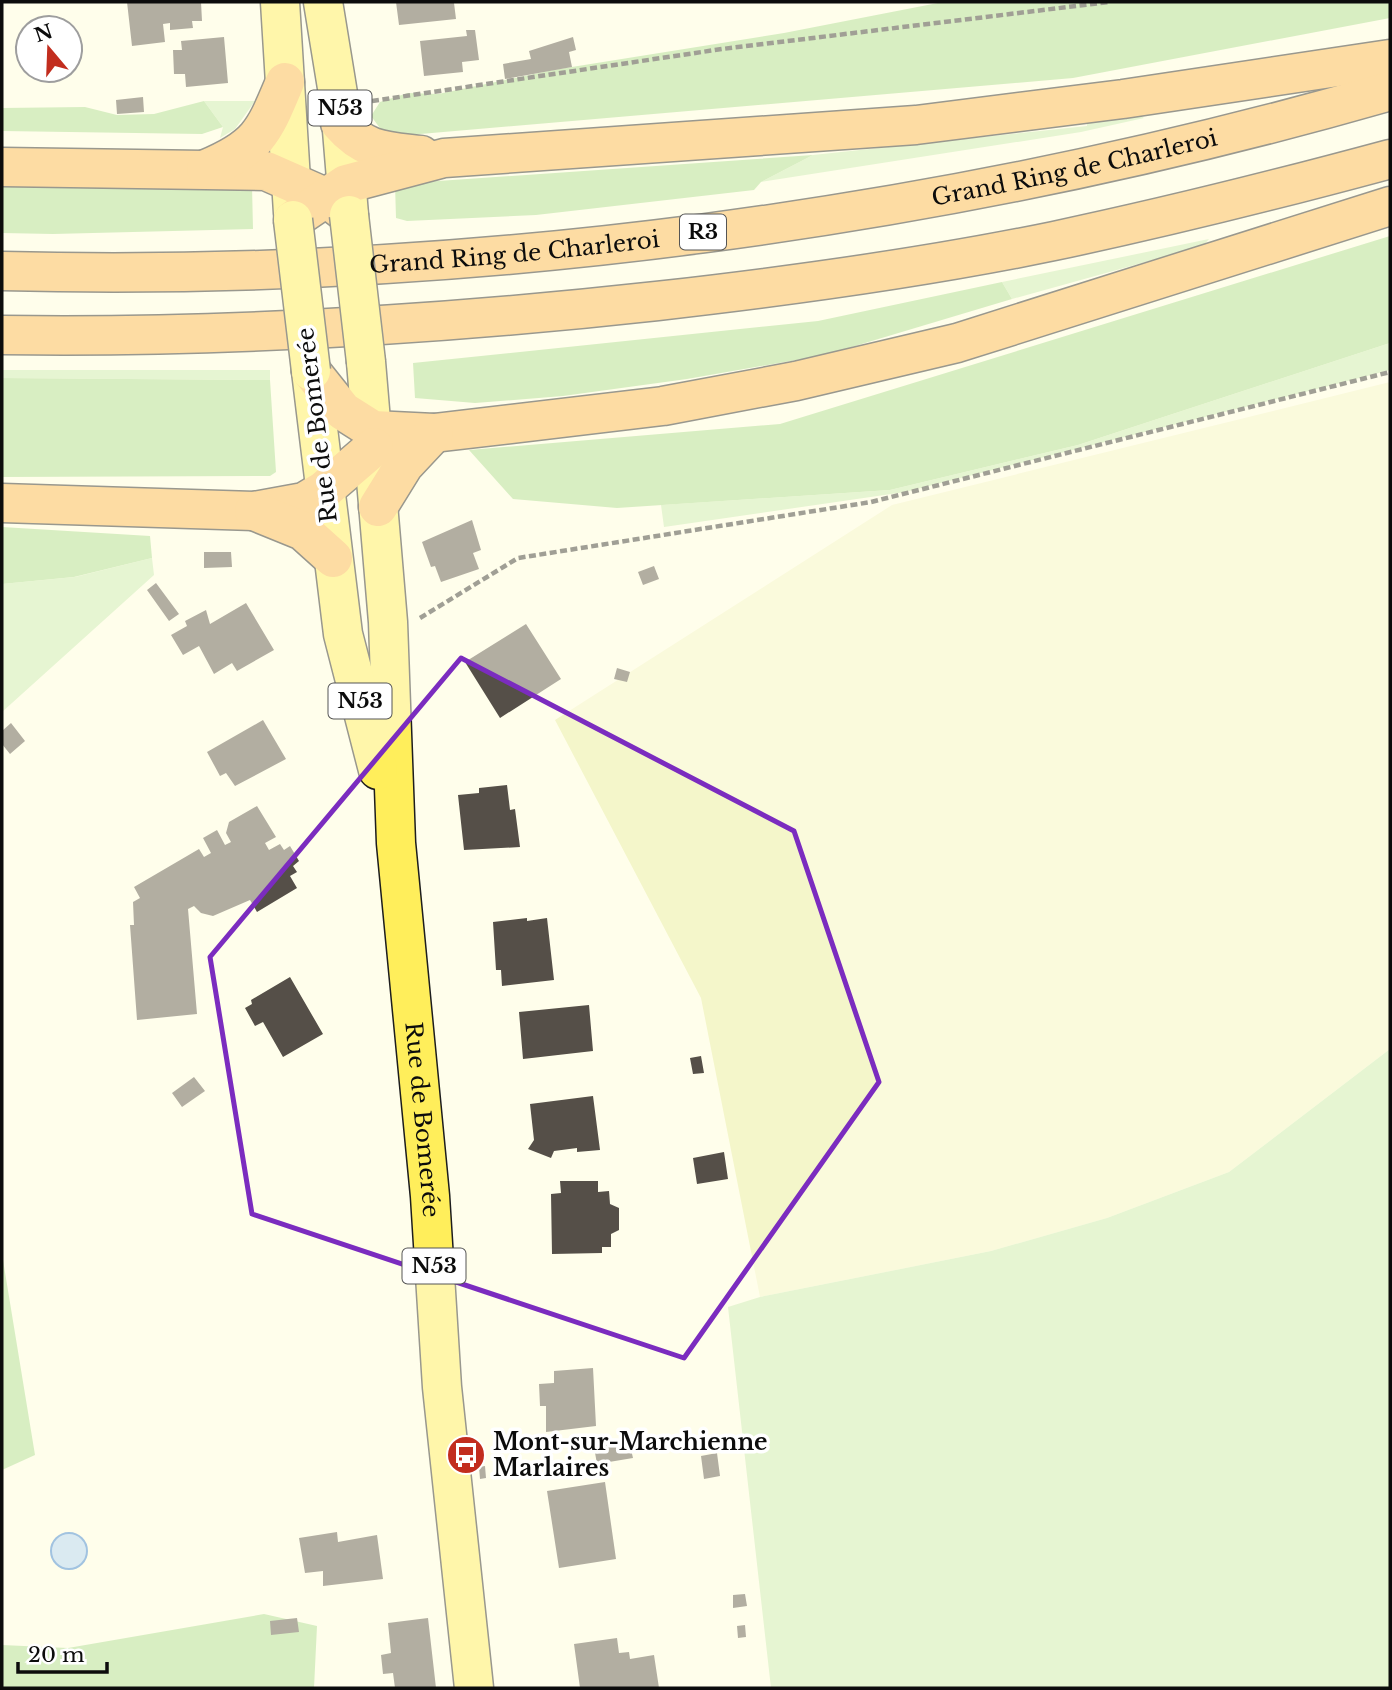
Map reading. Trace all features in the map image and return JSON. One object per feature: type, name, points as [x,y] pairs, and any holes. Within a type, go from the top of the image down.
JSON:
[{"type":"highway","points":[[340,114],[355,140],[372,148],[444,158],[916,125],[1123,99],[1390,58]]},
{"type":"highway","points":[[203,170],[233,158],[254,143],[269,120],[285,82]]},
{"type":"highway","name":"Grand Ring de Charleroi","points":[[2,271],[117,274],[318,267],[517,253],[774,223],[1044,178],[1293,119],[1390,92]]},
{"type":"highway","points":[[293,220],[444,158]]},
{"type":"highway","points":[[2,335],[123,337],[326,331],[523,316],[785,287],[1053,241],[1390,159]]},
{"type":"highway","points":[[2,167],[266,171],[340,199]]},
{"type":"highway","points":[[2,503],[254,511],[304,502],[324,489],[373,439],[663,406],[796,381],[957,343],[1390,206]]},
{"type":"highway","points":[[318,387],[373,439]]},
{"type":"highway","points":[[378,507],[404,466],[434,433]]},
{"type":"highway","points":[[254,511],[303,531],[333,558]]},
{"type":"main road","name":"Rue de Bomerée","points":[[280,2],[293,220],[318,387],[324,489],[343,634],[396,843]]},
{"type":"main road","name":"Rue de Bomerée","points":[[323,2],[340,114],[340,199],[369,392],[388,622],[396,843],[430,1196],[442,1387],[474,1688]]},
{"type":"path","points":[[340,114],[722,49],[1109,2]]},
{"type":"path","points":[[421,618],[518,558],[871,502],[1390,372]]},
{"type":"highlighted area","points":[[461,658],[794,831],[879,1082],[684,1358],[252,1214],[210,957]]},
{"type":"green space","points":[[943,2],[1390,2],[1390,18],[1073,78],[397,136],[382,131],[371,116],[380,102],[408,93],[438,94],[553,70],[784,33]]},
{"type":"green space","points":[[204,101],[255,101],[235,129],[220,138],[223,127]]},
{"type":"green space","points":[[204,101],[223,127],[202,134],[2,131],[2,108],[85,107],[117,115],[154,114]]},
{"type":"green space","points":[[1137,113],[1144,118],[1081,132],[761,182],[813,155],[1087,126],[1087,119]]},
{"type":"green space","points":[[813,155],[761,182],[754,190],[536,215],[407,221],[396,218],[395,184]]},
{"type":"green space","points":[[2,182],[252,186],[253,229],[2,233]]},
{"type":"green space","points":[[1390,236],[1390,343],[1078,445],[890,490],[617,508],[513,499],[469,450],[780,424]]},
{"type":"green space","points":[[1209,239],[1203,246],[1012,299],[1002,282]]},
{"type":"green space","points":[[1002,282],[1012,299],[825,355],[687,379],[563,396],[475,403],[415,398],[413,363],[818,321]]},
{"type":"green space","points":[[1390,343],[1390,370],[1325,387],[905,492],[664,527],[661,505],[890,490],[1078,445]]},
{"type":"green space","points":[[2,370],[270,370],[270,380],[2,378]]},
{"type":"green space","points":[[2,378],[270,380],[276,472],[270,476],[2,477]]},
{"type":"green space","points":[[1390,382],[1390,1049],[1229,1172],[1107,1218],[991,1251],[760,1297],[701,998],[555,720],[892,505]]},
{"type":"green space","points":[[2,527],[150,536],[152,558],[74,577],[2,584]]},
{"type":"green space","points":[[152,558],[154,575],[2,712],[2,584],[75,577]]},
{"type":"green space","points":[[1390,1049],[1390,1688],[771,1688],[728,1307],[760,1297],[991,1251],[1107,1218],[1229,1172]]},
{"type":"green space","points":[[2,1254],[35,1455],[2,1470]]},
{"type":"green space","points":[[264,1614],[317,1626],[314,1688],[2,1688],[2,1645],[68,1648]]},
{"type":"water","points":[[69,1533],[81,1539],[87,1551],[81,1563],[69,1569],[57,1563],[51,1551],[57,1539]]},
{"type":"building","points":[[127,2],[201,2],[202,21],[192,21],[193,28],[170,30],[170,23],[163,24],[165,42],[132,46]]},
{"type":"building","points":[[396,2],[454,3],[456,19],[399,25]]},
{"type":"building","points":[[466,30],[475,30],[479,60],[462,62],[463,72],[424,76],[420,41],[467,36]]},
{"type":"building","points":[[224,37],[228,83],[186,87],[185,74],[174,74],[173,50],[182,50],[181,41]]},
{"type":"building","points":[[573,37],[576,50],[569,52],[572,67],[505,79],[503,64],[531,59],[529,51]]},
{"type":"building","points":[[143,97],[144,112],[117,114],[116,100]]},
{"type":"building","points":[[472,520],[481,550],[473,553],[479,569],[441,582],[435,566],[431,567],[422,542]]},
{"type":"building","points":[[204,552],[231,552],[232,567],[204,568]]},
{"type":"building","points":[[654,566],[659,579],[643,585],[638,572]]},
{"type":"building","points":[[156,583],[179,614],[169,621],[147,590]]},
{"type":"building","points":[[246,603],[274,650],[237,671],[232,663],[214,674],[199,646],[183,655],[171,635],[187,626],[185,621],[206,610],[210,624]]},
{"type":"building","points":[[526,624],[561,679],[500,718],[465,662]]},
{"type":"building","points":[[617,668],[630,672],[627,682],[614,679]]},
{"type":"building","points":[[263,720],[286,759],[235,786],[226,773],[220,776],[207,752]]},
{"type":"building","points":[[11,723],[25,741],[10,754],[2,744],[2,731]]},
{"type":"building","points":[[507,785],[510,810],[515,809],[520,847],[464,850],[458,795],[479,793],[479,788]]},
{"type":"building","points":[[257,806],[276,837],[265,843],[269,850],[280,844],[284,850],[290,846],[299,861],[293,866],[297,872],[290,876],[297,888],[257,912],[250,900],[213,916],[201,913],[194,906],[188,909],[197,1014],[137,1020],[130,925],[134,925],[133,902],[140,898],[134,887],[199,849],[204,857],[211,853],[203,838],[217,830],[225,845],[231,842],[226,833],[229,822]]},
{"type":"building","points":[[527,918],[527,921],[547,918],[554,980],[502,986],[501,970],[496,970],[493,922]]},
{"type":"building","points":[[290,977],[323,1034],[283,1057],[263,1022],[255,1026],[245,1008],[252,1004],[251,1000]]},
{"type":"building","points":[[589,1005],[593,1051],[523,1059],[519,1012]]},
{"type":"building","points":[[701,1056],[704,1073],[693,1074],[690,1058]]},
{"type":"building","points":[[194,1077],[205,1091],[182,1107],[172,1093]]},
{"type":"building","points":[[593,1096],[600,1150],[577,1152],[577,1148],[554,1151],[551,1158],[528,1149],[534,1140],[530,1104]]},
{"type":"building","points":[[724,1152],[728,1179],[697,1184],[693,1158]]},
{"type":"building","points":[[560,1181],[598,1181],[598,1192],[609,1191],[610,1204],[619,1208],[619,1230],[611,1234],[611,1247],[602,1247],[602,1253],[552,1254],[551,1194],[561,1193]]},
{"type":"building","points":[[593,1368],[596,1426],[546,1432],[546,1406],[540,1406],[539,1384],[554,1383],[554,1371]]},
{"type":"building","points":[[629,1441],[633,1458],[597,1464],[594,1447]]},
{"type":"building","points":[[717,1453],[720,1476],[704,1479],[701,1456]]},
{"type":"building","points":[[485,1466],[486,1478],[480,1479],[479,1467]]},
{"type":"building","points":[[605,1482],[616,1559],[559,1568],[547,1491]]},
{"type":"building","points":[[337,1532],[338,1542],[377,1535],[383,1579],[323,1586],[323,1571],[305,1573],[299,1538]]},
{"type":"building","points":[[745,1594],[747,1606],[733,1608],[733,1595]]},
{"type":"building","points":[[297,1618],[299,1632],[271,1635],[270,1621]]},
{"type":"building","points":[[428,1618],[436,1688],[395,1688],[393,1673],[383,1674],[381,1655],[391,1653],[388,1623]]},
{"type":"building","points":[[745,1625],[746,1637],[738,1638],[737,1626]]},
{"type":"building","points":[[617,1638],[619,1653],[629,1652],[630,1659],[654,1655],[659,1688],[580,1688],[574,1644]]},
{"type":"place","name":"Mont-sur-Marchienne Marlaires","points":[[466,1455]]}]
